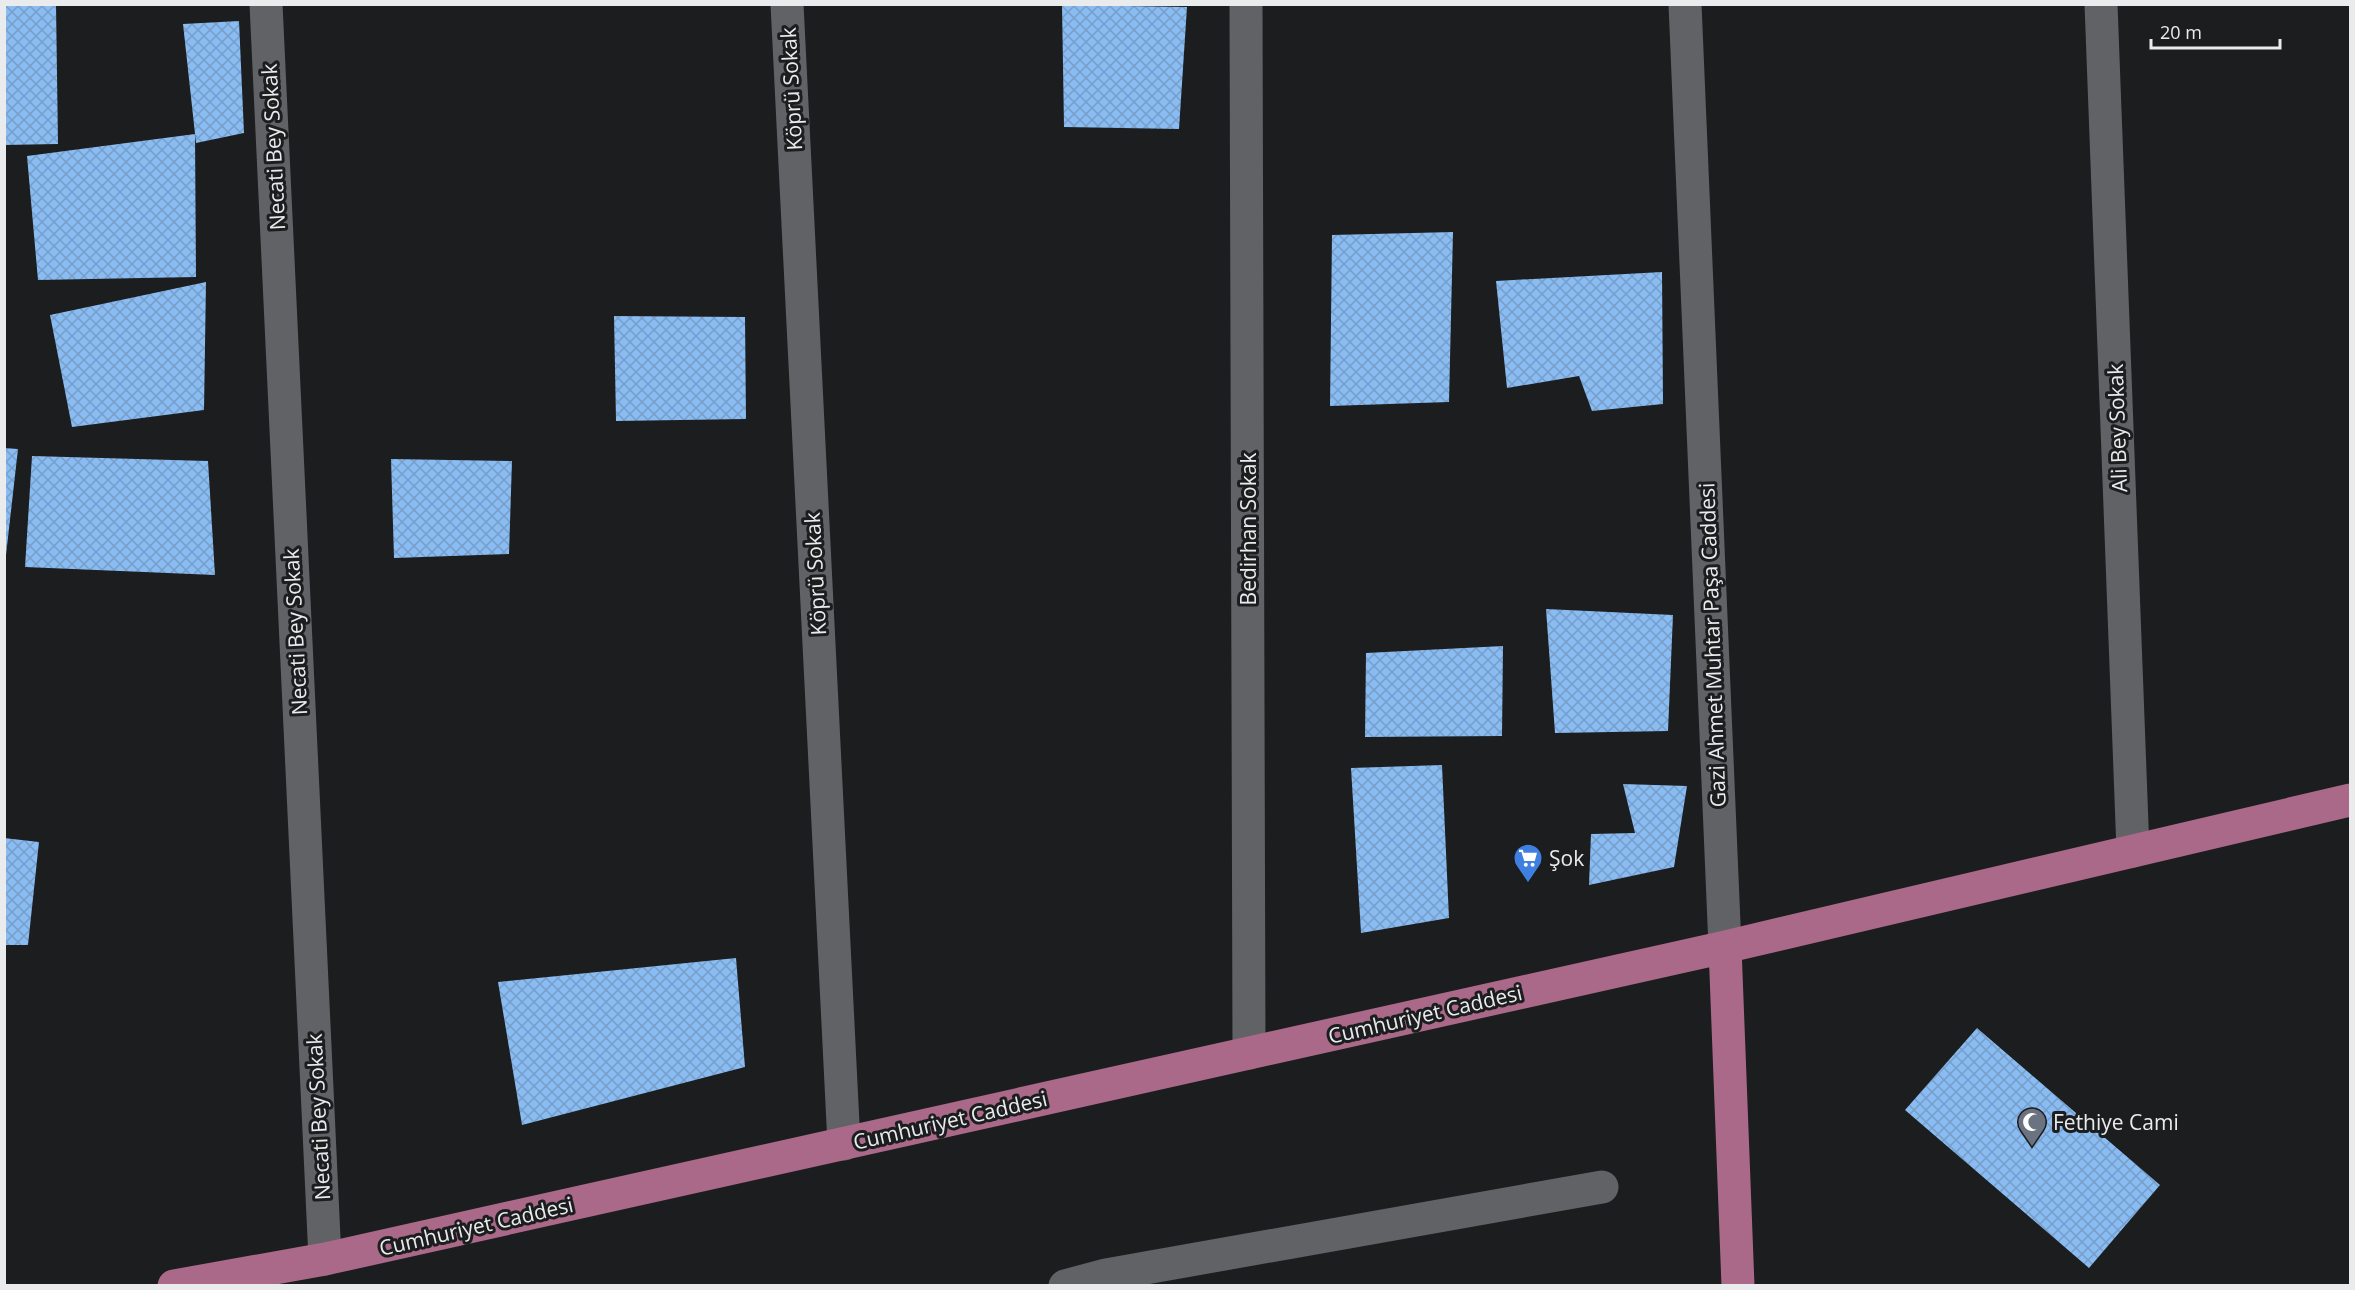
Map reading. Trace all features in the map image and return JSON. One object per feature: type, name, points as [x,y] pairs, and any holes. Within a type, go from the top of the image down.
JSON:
[{"type":"main road","name":"Cumhuriyet Caddesi","points":[[174,1286],[325,1259],[844,1144],[1725,947],[2350,800]]},
{"type":"main road","name":"Gazi Ahmet Muhtar Paşa Caddesi","points":[[1725,947],[1738,1286]]},
{"type":"street","name":"Necati Bey Sokak","points":[[266,4],[325,1259]]},
{"type":"street","name":"Köprü Sokak","points":[[787,4],[844,1144]]},
{"type":"street","name":"Bedirhan Sokak","points":[[1246,4],[1249,1053]]},
{"type":"street","name":"Gazi Ahmet Muhtar Paşa Caddesi","points":[[1685,4],[1725,947]]},
{"type":"street","name":"Ali Bey Sokak","points":[[2101,4],[2133,851]]},
{"type":"street","points":[[1065,1286],[1106,1275],[1602,1187]]},
{"type":"building","points":[[4,4],[56,4],[58,144],[4,145]]},
{"type":"building","points":[[1062,5],[1187,7],[1179,129],[1064,127]]},
{"type":"building","points":[[239,21],[244,133],[196,143],[183,24]]},
{"type":"building","points":[[195,134],[196,277],[38,280],[27,156]]},
{"type":"building","points":[[1453,232],[1449,402],[1330,406],[1332,235]]},
{"type":"building","points":[[1662,272],[1663,404],[1592,411],[1579,376],[1507,388],[1496,281]]},
{"type":"building","points":[[206,282],[204,410],[72,427],[50,315]]},
{"type":"building","points":[[614,316],[745,317],[746,419],[616,421]]},
{"type":"building","points":[[4,448],[18,449],[6,555],[4,555]]},
{"type":"building","points":[[32,456],[208,461],[215,575],[25,567]]},
{"type":"building","points":[[391,459],[512,461],[509,554],[394,558]]},
{"type":"building","points":[[1546,609],[1673,615],[1668,731],[1555,733]]},
{"type":"building","points":[[1503,646],[1502,736],[1365,737],[1366,653]]},
{"type":"building","points":[[1442,765],[1449,918],[1361,933],[1351,768]]},
{"type":"building","points":[[1623,784],[1687,786],[1674,867],[1589,885],[1591,834],[1635,833]]},
{"type":"building","points":[[4,838],[39,842],[28,945],[4,945]]},
{"type":"building","points":[[736,958],[745,1067],[522,1125],[498,982]]},
{"type":"building","name":"Fethiye Cami","points":[[1977,1028],[2160,1185],[2089,1268],[1905,1110]]},
{"type":"place","name":"Şok","points":[[1528,884]]},
{"type":"place","name":"Fethiye Cami","points":[[2032,1148]]}]
